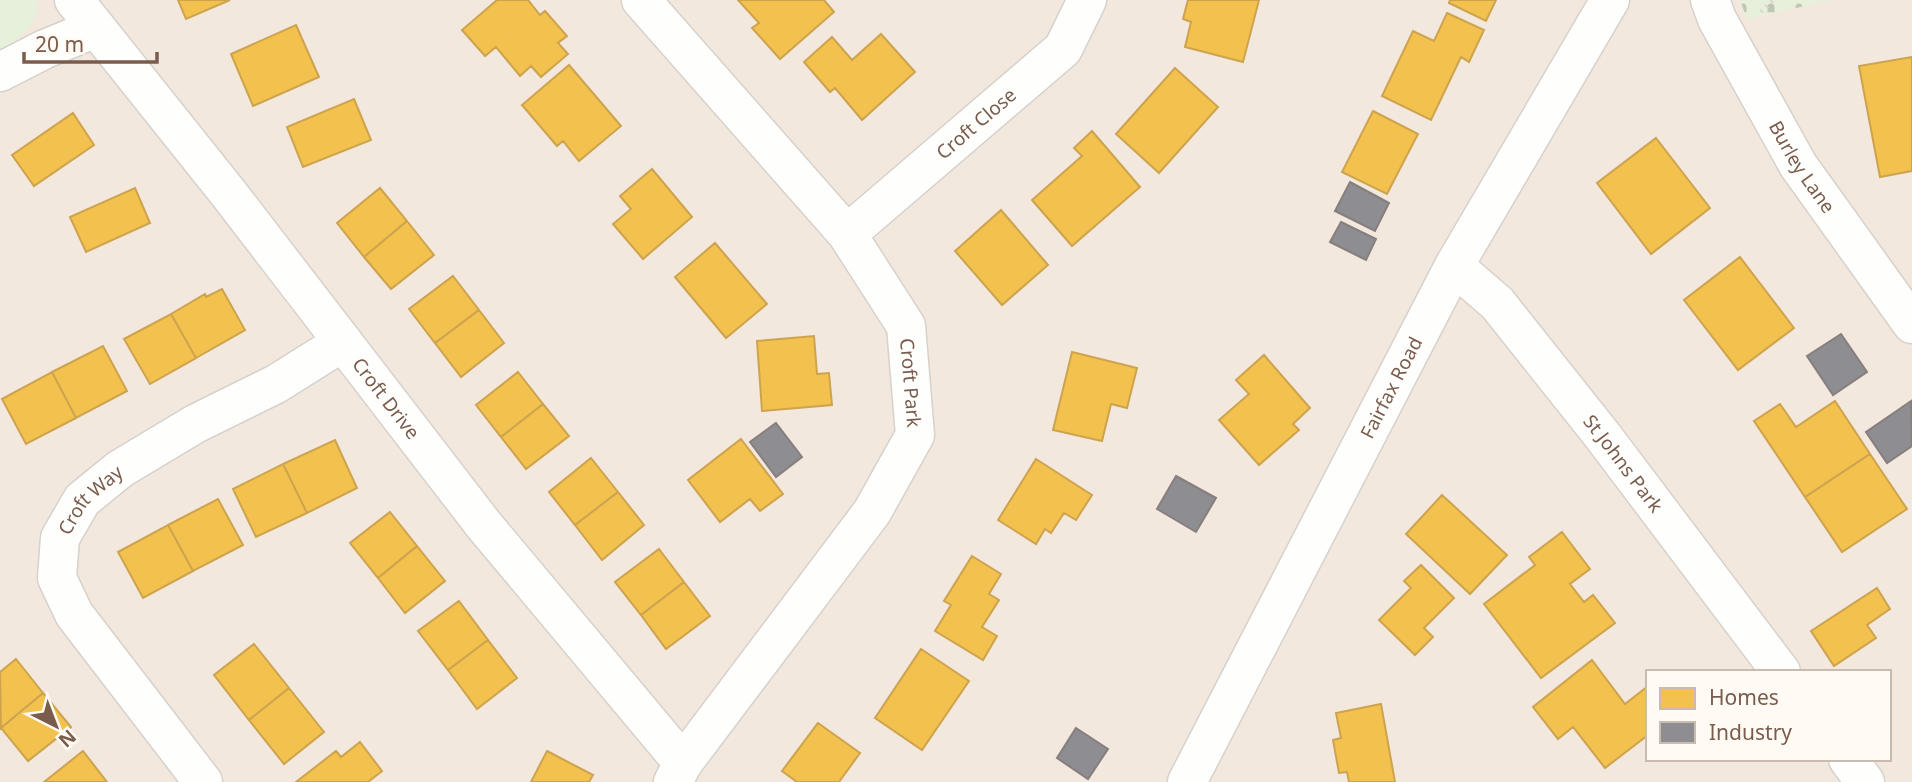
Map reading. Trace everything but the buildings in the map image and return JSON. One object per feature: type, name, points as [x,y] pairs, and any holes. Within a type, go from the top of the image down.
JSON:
[{"type":"street","name":"Croft Park","points":[[640,0],[847,234],[906,326],[915,435],[872,512],[678,773]]},
{"type":"street","name":"Croft Close","points":[[847,234],[1063,49],[1087,0]]},
{"type":"street","name":"Fairfax Road","points":[[1187,782],[1454,266],[1610,0]]},
{"type":"street","name":"Burley Lane","points":[[1710,0],[1717,19],[1798,165],[1912,324]]},
{"type":"street","points":[[0,72],[45,49],[85,14]]},
{"type":"street","name":"Croft Drive","points":[[85,14],[229,194],[678,773]]},
{"type":"street","name":"St Johns Park","points":[[1454,266],[1497,303],[1602,435],[1779,670]]},
{"type":"street","name":"Croft Way","points":[[203,782],[74,614],[57,578],[60,538],[82,500],[120,470],[195,424],[276,384],[343,342]]},
{"type":"street","points":[[1849,761],[1865,782]]},
{"type":"shaded area","points":[[0,0],[1912,0],[1912,782],[0,782]]},
{"type":"green space","points":[[0,0],[36,0],[37,9],[27,30],[0,51]]},
{"type":"green space","points":[[1740,0],[1832,0],[1747,19]]}]
